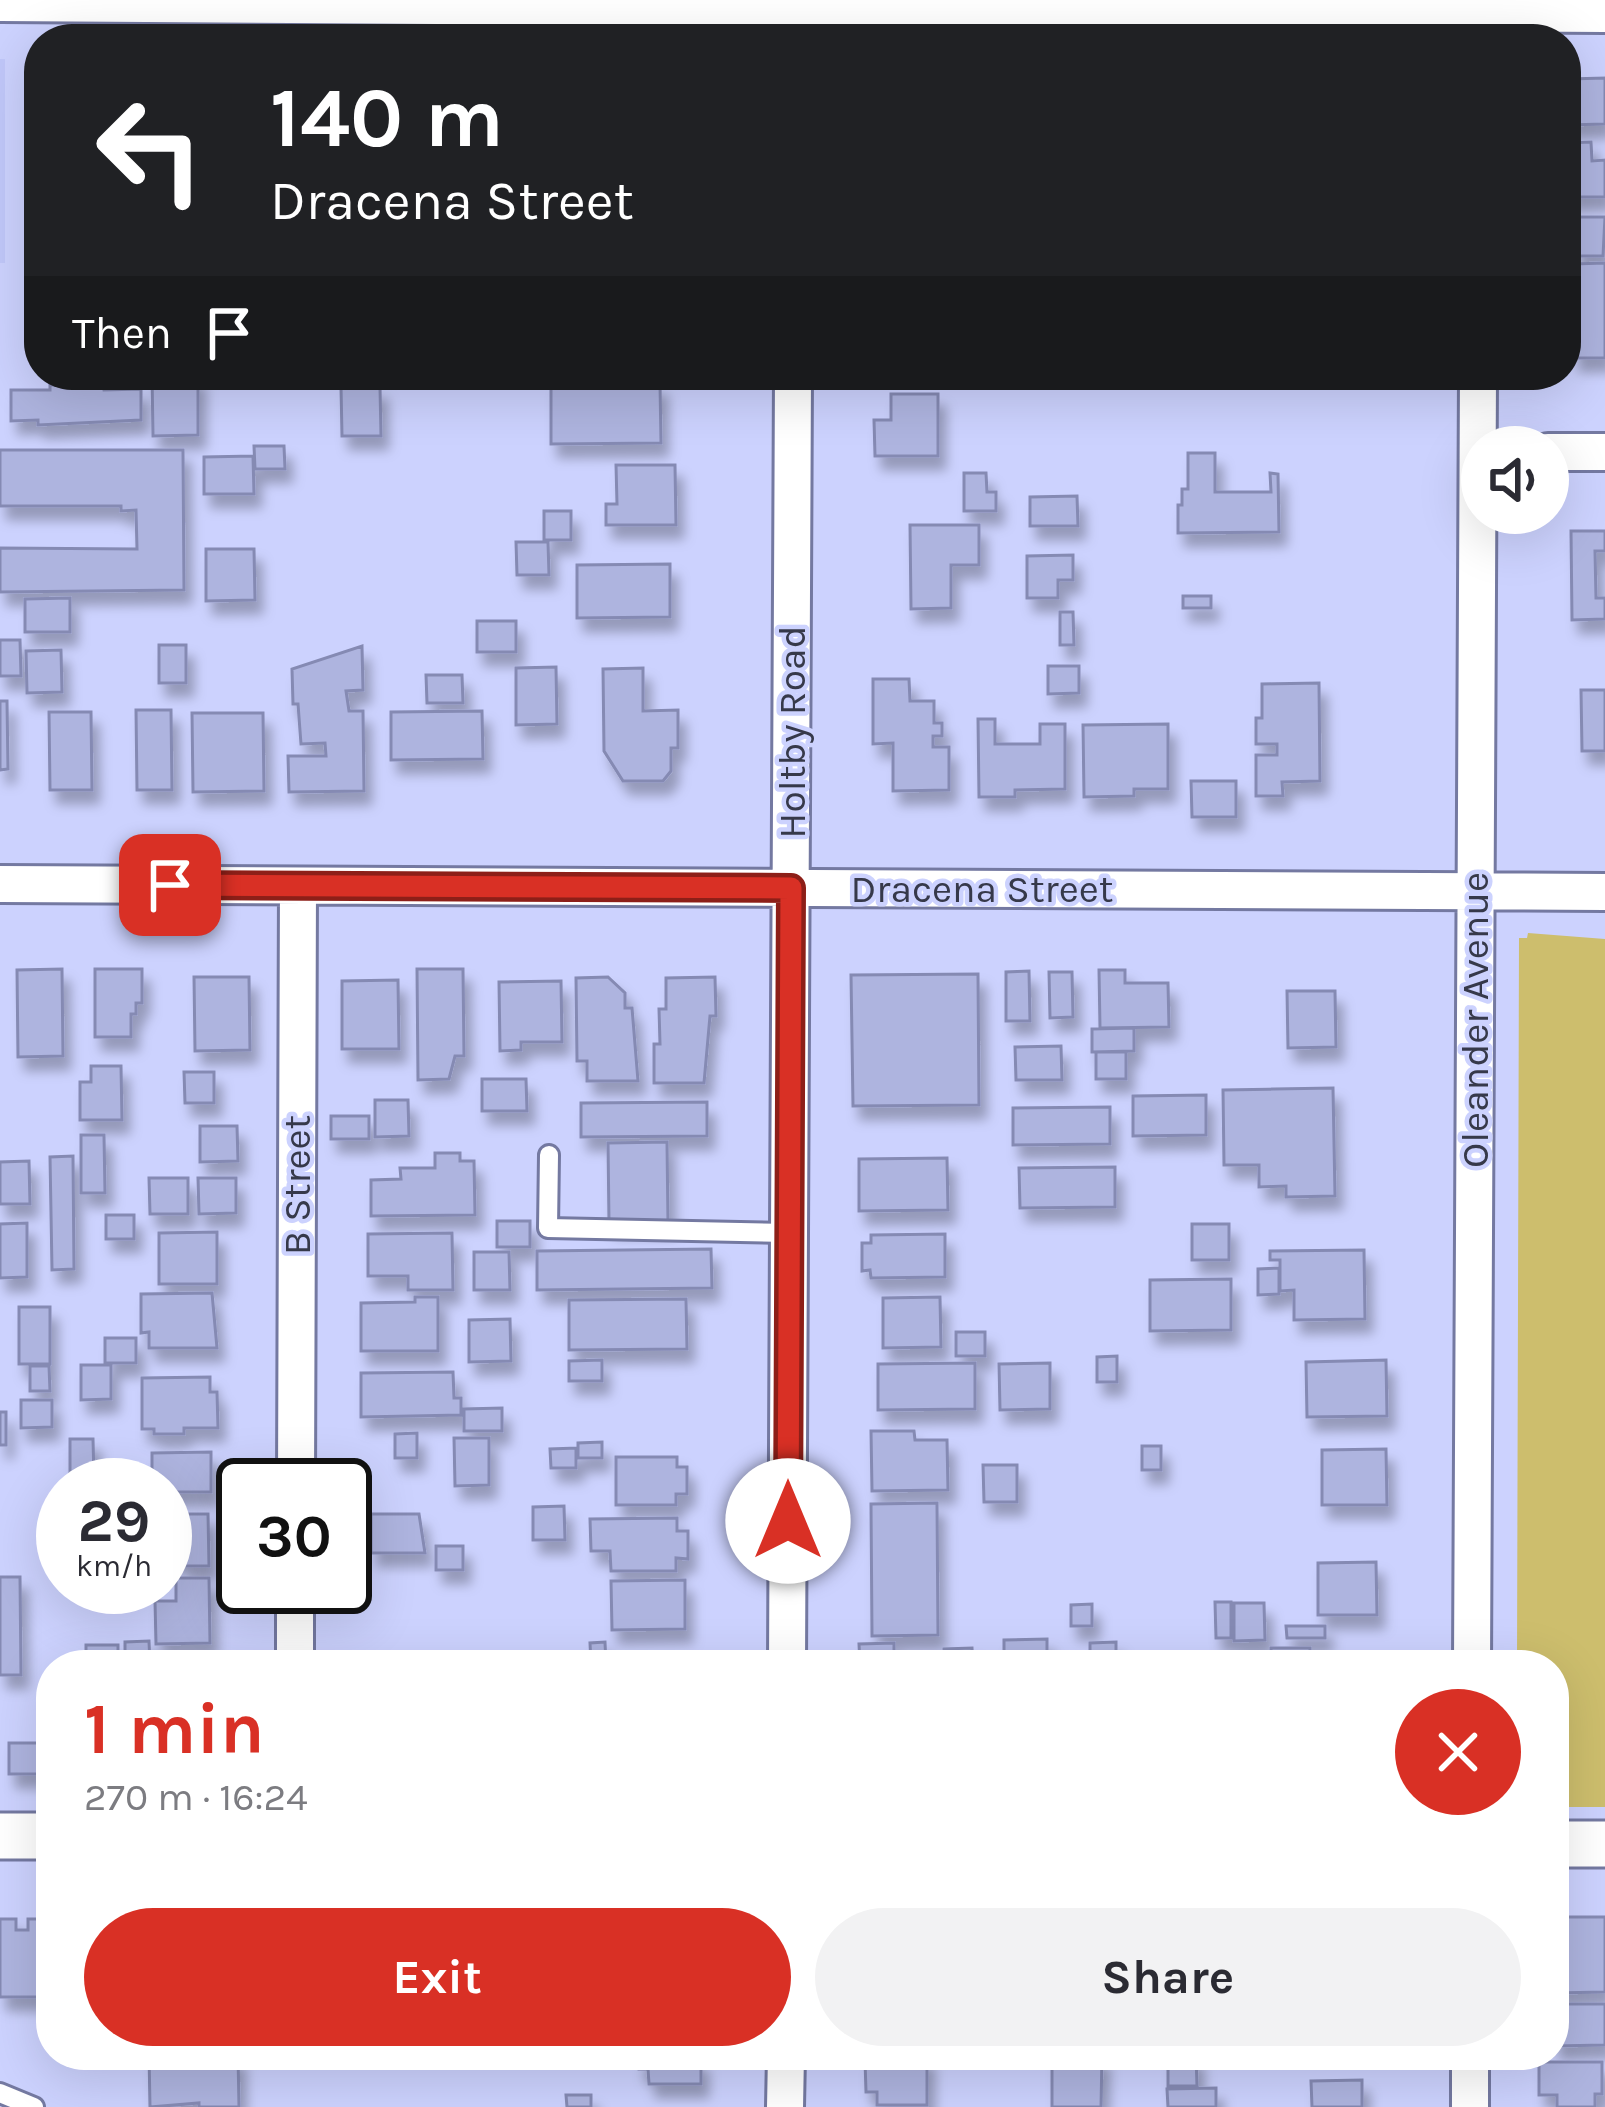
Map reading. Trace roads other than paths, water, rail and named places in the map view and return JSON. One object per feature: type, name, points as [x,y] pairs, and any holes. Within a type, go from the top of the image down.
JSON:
[{"type":"street","points":[[0,3],[622,3],[795,23],[1605,14]]},
{"type":"street","name":"Holtby Road","points":[[788,1650],[793,390]]},
{"type":"street","name":"Oleander Avenue","points":[[1478,390],[1479,426]]},
{"type":"street","points":[[1569,452],[1605,452]]},
{"type":"street","name":"Oleander Avenue","points":[[1472,1650],[1479,534]]},
{"type":"street","name":"Dracena Street","points":[[0,884],[1605,892]]},
{"type":"street","name":"B Street","points":[[296,1458],[298,886]]},
{"type":"street","points":[[295,1650],[296,1614]]},
{"type":"street","points":[[0,1836],[36,1836]]},
{"type":"street","points":[[1569,1844],[1605,1844]]},
{"type":"street","points":[[785,2107],[786,2070]]},
{"type":"street","points":[[1470,2070],[1470,2107]]},
{"type":"lane","points":[[549,1155],[548,1228],[789,1233]]},
{"type":"lane","points":[[0,2092],[34,2107]]}]
